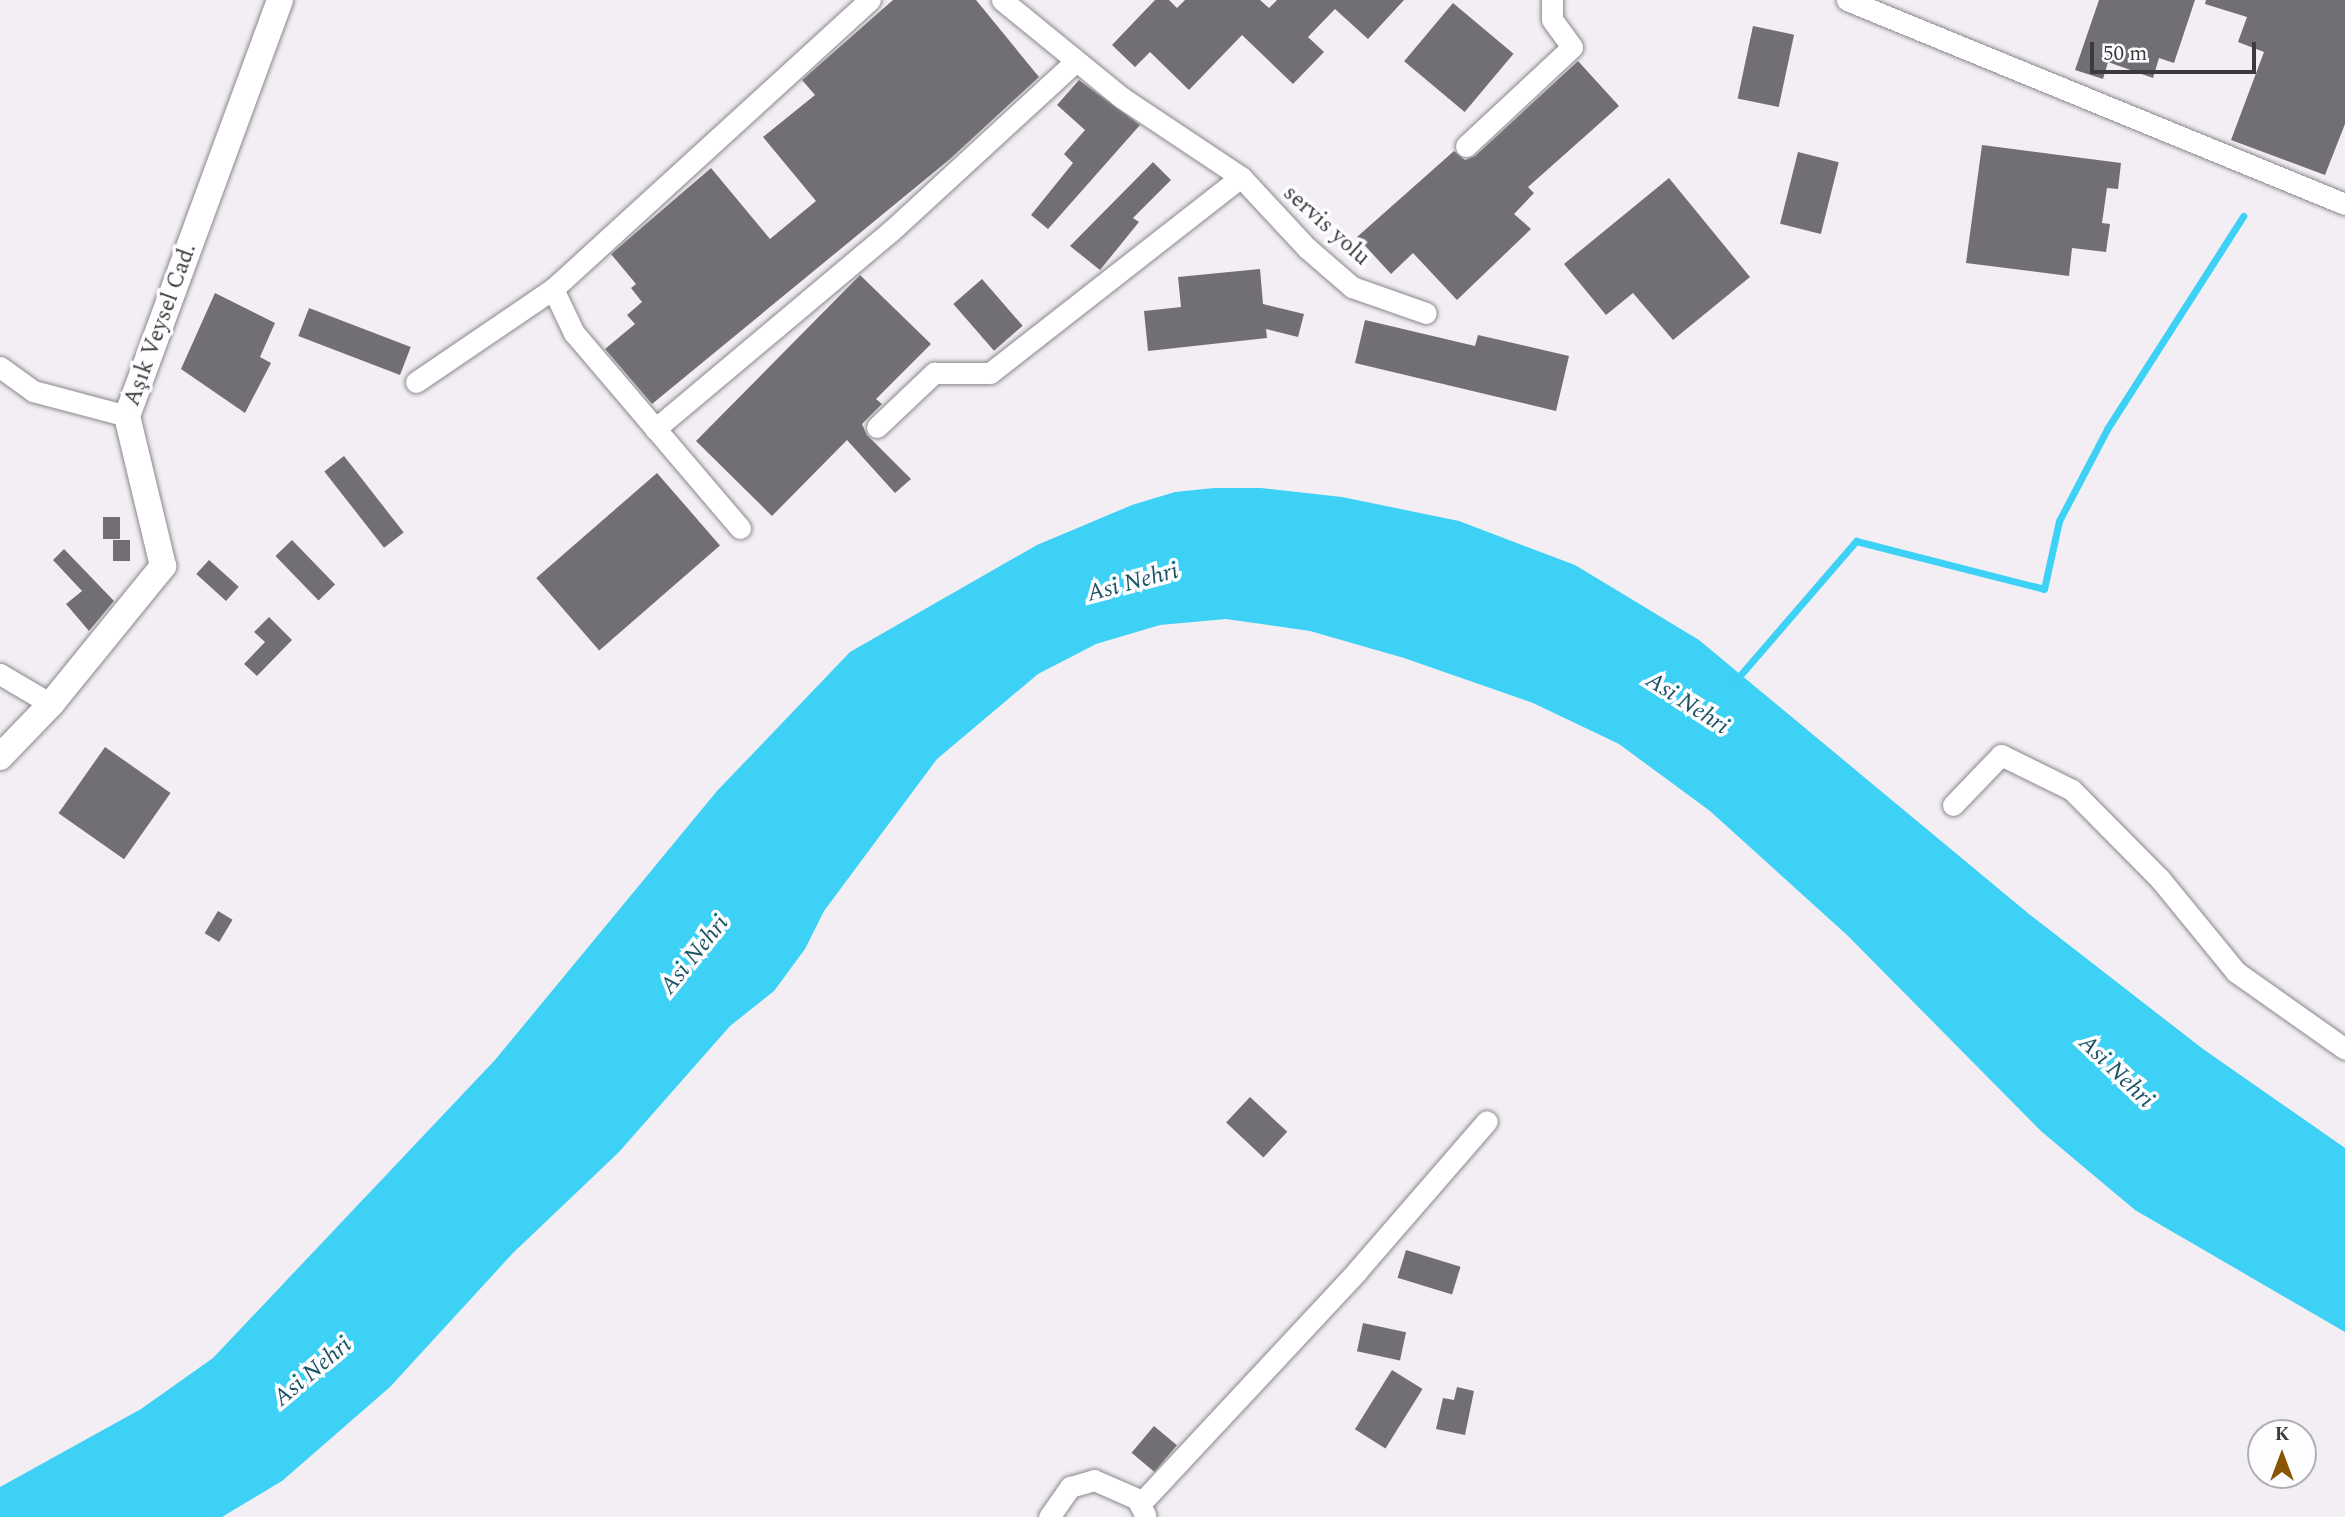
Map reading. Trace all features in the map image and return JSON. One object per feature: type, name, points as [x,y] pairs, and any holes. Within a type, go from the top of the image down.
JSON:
[{"type":"street","name":"Aşık Veysel Cad.","points":[[51,704],[163,566],[127,416],[280,0]]},
{"type":"street","points":[[416,382],[553,289],[870,0]]},
{"type":"street","name":"servis yolu","points":[[1002,0],[1076,61],[1185,144],[1241,177],[1298,239],[1352,287],[1426,313]]},
{"type":"street","points":[[1466,146],[1573,47],[1552,19],[1552,0]]},
{"type":"street","points":[[1847,0],[2345,204]]},
{"type":"street","points":[[655,429],[891,231],[1076,61]]},
{"type":"street","points":[[877,427],[934,373],[990,373],[1241,177]]},
{"type":"street","points":[[553,289],[574,333],[740,528]]},
{"type":"street","points":[[0,367],[33,391],[127,416]]},
{"type":"street","points":[[0,674],[51,704],[0,757]]},
{"type":"street","points":[[1953,805],[2001,755],[2072,790],[2160,879],[2235,972],[2345,1049]]},
{"type":"street","points":[[1049,1517],[1070,1487],[1094,1480],[1108,1482],[1143,1510],[1357,1271],[1486,1121]]},
{"type":"water","name":"Asi Nehri","points":[[1214,488],[1261,488],[1342,497],[1459,521],[1575,565],[1699,640],[2029,914],[2203,1049],[2345,1148],[2345,1332],[2135,1210],[2042,1132],[1847,935],[1710,811],[1619,744],[1533,703],[1404,658],[1310,631],[1226,619],[1160,625],[1096,644],[1038,674],[937,759],[824,911],[805,949],[774,991],[730,1026],[619,1152],[513,1253],[390,1387],[282,1481],[222,1517],[0,1517],[0,1487],[141,1409],[213,1358],[495,1060],[717,791],[850,652],[1037,545],[1132,505],[1175,492]]},
{"type":"building","points":[[893,0],[976,0],[1039,77],[950,159],[652,404],[605,349],[635,324],[627,315],[642,302],[631,288],[636,284],[611,254],[711,168],[770,239],[816,201],[763,137],[815,95],[802,80]]},
{"type":"building","points":[[1155,0],[1169,0],[1177,8],[1185,0],[1260,0],[1269,8],[1277,0],[1404,0],[1368,39],[1335,9],[1308,37],[1324,52],[1293,84],[1242,35],[1189,90],[1150,52],[1135,67],[1112,45]]},
{"type":"building","points":[[2099,0],[2195,0],[2174,63],[2159,58],[2153,78],[2108,62],[2103,79],[2075,70]]},
{"type":"building","points":[[2206,0],[2345,0],[2345,124],[2325,175],[2231,140],[2264,52],[2238,42],[2247,17],[2205,4]]},
{"type":"building","points":[[1453,3],[1514,54],[1465,112],[1404,61]]},
{"type":"building","points":[[1753,26],[1794,35],[1779,107],[1738,98]]},
{"type":"building","points":[[1578,61],[1619,106],[1528,187],[1534,193],[1514,214],[1531,229],[1457,300],[1413,253],[1391,274],[1357,237],[1454,151],[1465,160],[1475,156]]},
{"type":"building","points":[[1079,80],[1140,125],[1048,229],[1031,215],[1073,163],[1064,154],[1085,130],[1057,105]]},
{"type":"building","points":[[1982,145],[2121,163],[2118,189],[2107,188],[2102,223],[2110,224],[2106,252],[2072,248],[2069,276],[1966,263]]},
{"type":"building","points":[[1798,152],[1839,162],[1821,234],[1780,224]]},
{"type":"building","points":[[1153,162],[1171,180],[1133,218],[1139,222],[1100,270],[1070,246]]},
{"type":"building","points":[[1669,178],[1750,277],[1673,340],[1633,293],[1606,315],[1564,264]]},
{"type":"building","points":[[1260,269],[1263,304],[1304,314],[1298,337],[1266,329],[1267,338],[1148,351],[1144,311],[1181,307],[1178,277]]},
{"type":"building","points":[[860,275],[931,344],[876,399],[882,404],[862,424],[867,435],[911,479],[895,493],[847,440],[772,516],[696,441]]},
{"type":"building","points":[[982,279],[1023,326],[994,351],[953,304]]},
{"type":"building","points":[[215,293],[275,323],[260,357],[271,363],[245,413],[181,369]]},
{"type":"building","points":[[309,308],[411,347],[400,375],[298,336]]},
{"type":"building","points":[[1365,320],[1475,346],[1478,335],[1569,356],[1556,411],[1355,363]]},
{"type":"building","points":[[344,456],[404,532],[384,548],[324,471]]},
{"type":"building","points":[[657,473],[720,545],[599,650],[536,578]]},
{"type":"building","points":[[103,517],[120,517],[120,539],[103,539]]},
{"type":"building","points":[[113,540],[130,540],[130,561],[113,561]]},
{"type":"building","points":[[292,540],[335,585],[319,601],[275,556]]},
{"type":"building","points":[[64,549],[114,601],[89,631],[66,604],[82,591],[53,560]]},
{"type":"building","points":[[209,560],[239,587],[226,601],[196,574]]},
{"type":"building","points":[[269,617],[292,640],[257,676],[244,664],[265,642],[254,632]]},
{"type":"building","points":[[105,747],[171,793],[124,859],[59,813]]},
{"type":"building","points":[[218,911],[233,920],[219,942],[205,933]]},
{"type":"building","points":[[1250,1097],[1287,1132],[1263,1157],[1226,1123]]},
{"type":"building","points":[[1406,1250],[1461,1267],[1452,1294],[1398,1278]]},
{"type":"building","points":[[1363,1323],[1406,1332],[1400,1361],[1357,1351]]},
{"type":"building","points":[[1392,1370],[1423,1389],[1385,1448],[1355,1429]]},
{"type":"building","points":[[1457,1387],[1474,1391],[1465,1435],[1436,1429],[1443,1398],[1454,1400]]},
{"type":"building","points":[[1154,1426],[1177,1445],[1154,1472],[1132,1453]]},
{"type":"waterway","points":[[1736,680],[1856,541],[2044,589],[2059,521],[2107,429],[2243,216]]}]
